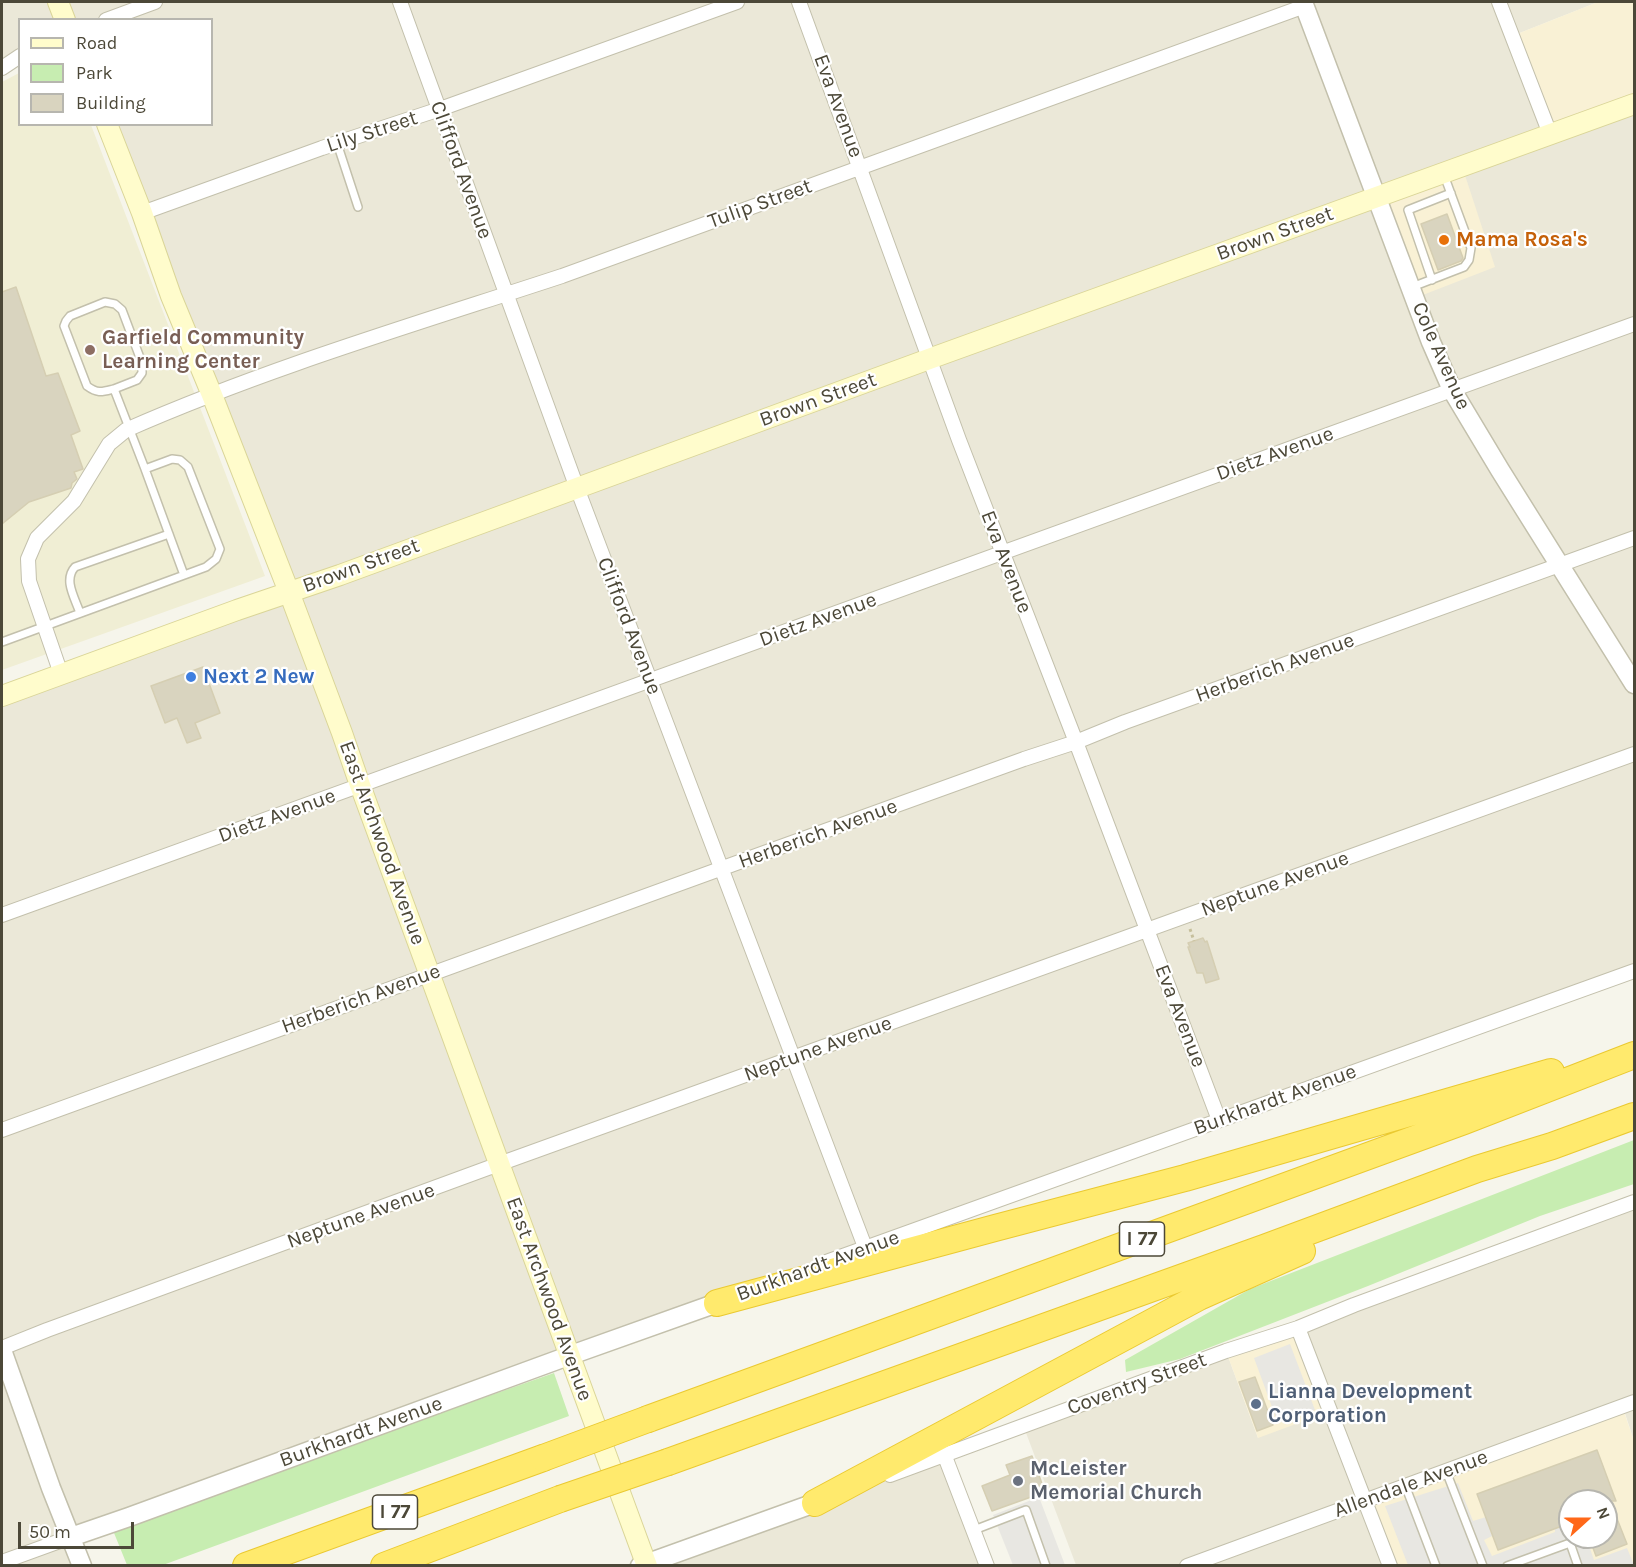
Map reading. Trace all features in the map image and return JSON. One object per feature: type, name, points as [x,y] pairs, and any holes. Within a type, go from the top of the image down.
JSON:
[{"type":"highway","points":[[717,1303],[1185,1178],[1635,1047]]},
{"type":"highway","name":"I 77","points":[[246,1566],[1453,1125],[1635,1055]]},
{"type":"highway","name":"I 77","points":[[384,1566],[560,1499],[1264,1248],[1477,1169],[1552,1146],[1635,1116]]},
{"type":"highway","points":[[815,1503],[1199,1297],[1323,1242],[1433,1200],[1552,1146]]},
{"type":"main road","points":[[58,2],[64,18]]},
{"type":"main road","name":"Brown Street","points":[[2,696],[1635,104]]},
{"type":"main road","name":"East Archwood Avenue","points":[[108,126],[171,296],[212,395],[342,733],[571,1355],[644,1565]]},
{"type":"street","points":[[111,18],[155,2]]},
{"type":"street","name":"Clifford Avenue","points":[[400,2],[577,488],[865,1247]]},
{"type":"street","name":"Lily Street","points":[[142,213],[737,2]]},
{"type":"street","name":"Eva Avenue","points":[[799,2],[929,359],[1219,1120]]},
{"type":"street","points":[[1498,2],[1550,134]]},
{"type":"street","name":"Tulip Street","points":[[61,674],[29,581],[28,559],[37,538],[74,501],[109,444],[129,429],[212,395],[367,339],[562,276],[1304,4]]},
{"type":"street","name":"Cole Avenue","points":[[1304,4],[1431,342],[1452,390],[1635,684]]},
{"type":"street","points":[[2,68],[18,57]]},
{"type":"street","name":"Dietz Avenue","points":[[2,915],[1635,324]]},
{"type":"street","name":"Herberich Avenue","points":[[2,1130],[1635,538]]},
{"type":"street","name":"Neptune Avenue","points":[[2,1349],[58,1326],[499,1164],[1635,754]]},
{"type":"street","name":"Burkhardt Avenue","points":[[2,1562],[717,1303],[865,1247],[1635,971]]},
{"type":"street","name":"Coventry Street","points":[[644,1565],[1233,1349],[1298,1328],[1354,1305],[1635,1202]]},
{"type":"street","points":[[1298,1328],[1390,1566]]},
{"type":"street","points":[[2,1349],[51,1488],[82,1566]]},
{"type":"street","name":"Allendale Avenue","points":[[1187,1566],[1635,1402]]},
{"type":"street","points":[[944,1454],[987,1566]]},
{"type":"lane","points":[[337,143],[358,207]]},
{"type":"lane","points":[[1411,287],[1464,267],[1469,260],[1471,248],[1443,172]]},
{"type":"lane","points":[[1432,280],[1408,210],[1451,193]]},
{"type":"lane","points":[[105,302],[115,304],[122,310],[142,363],[142,373],[137,380],[114,389],[101,392],[94,391],[87,386],[64,326],[70,315],[105,302]]},
{"type":"lane","points":[[114,389],[184,575]]},
{"type":"lane","points":[[2,642],[206,567],[216,559],[220,549],[188,467],[180,460],[172,459],[145,469]]},
{"type":"lane","points":[[80,613],[69,580],[70,573],[75,567],[169,534]]},
{"type":"lane","points":[[1446,1470],[1483,1566]]},
{"type":"lane","points":[[1405,1485],[1436,1566]]},
{"type":"lane","points":[[974,1530],[1026,1510],[1046,1566]]},
{"type":"lane","points":[[1507,1566],[1570,1543],[1578,1566]]},
{"type":"path","points":[[1190,929],[1194,940]]},
{"type":"shaded area","points":[[2,2],[1598,2],[1512,36],[1634,104],[1634,971],[71,1536],[82,1565],[2,1565],[2,696],[289,592],[106,126],[213,126],[213,18],[18,18],[18,57],[2,68]]},
{"type":"shaded area","points":[[1598,2],[1634,2],[1634,104],[1550,134],[1512,36]]},
{"type":"shaded area","name":"Garfield Community Learning Center","points":[[18,74],[18,126],[91,126],[265,576],[2,670],[2,82]]},
{"type":"shaded area","points":[[1462,166],[1495,267],[1415,298],[1376,197]]},
{"type":"shaded area","points":[[1634,1202],[1634,1441],[1623,1407],[1390,1565],[1076,1565],[1023,1425],[1226,1351],[1258,1438],[1298,1328]]},
{"type":"shaded area","points":[[1298,1328],[1331,1411],[1258,1438],[1226,1351]]},
{"type":"shaded area","points":[[1290,1344],[1315,1410],[1278,1423],[1254,1358]]},
{"type":"shaded area","points":[[1622,1406],[1634,1441],[1634,1565],[1390,1565],[1364,1500]]},
{"type":"shaded area","points":[[944,1454],[987,1566],[640,1566]]},
{"type":"shaded area","points":[[1458,1483],[1473,1521],[1486,1517],[1492,1536],[1484,1540],[1492,1556],[1555,1532],[1558,1528],[1558,1549],[1590,1549],[1594,1560],[1627,1548],[1634,1565],[1408,1565],[1385,1506]]},
{"type":"shaded area","points":[[1039,1497],[1065,1565],[1013,1565],[993,1515]]},
{"type":"green space","points":[[1634,1140],[1634,1184],[1540,1216],[1180,1359],[1126,1372],[1125,1360],[1250,1289]]},
{"type":"green space","points":[[554,1373],[569,1416],[163,1565],[127,1565],[112,1528]]},
{"type":"building","points":[[1447,214],[1463,258],[1461,261],[1438,270],[1421,224]]},
{"type":"building","points":[[16,287],[46,376],[58,373],[80,431],[71,435],[83,469],[74,472],[77,479],[72,483],[71,488],[29,502],[2,524],[2,292]]},
{"type":"building","points":[[203,667],[220,713],[195,723],[201,738],[187,743],[177,718],[165,723],[151,686]]},
{"type":"building","points":[[1203,938],[1205,942],[1207,941],[1219,979],[1206,983],[1203,973],[1197,973],[1188,947],[1190,947],[1188,943]]},
{"type":"building","name":"Lianna Development Corporation","points":[[1255,1377],[1273,1425],[1257,1431],[1239,1382]]},
{"type":"building","points":[[1597,1450],[1612,1489],[1558,1489],[1558,1528],[1498,1550],[1477,1494]]},
{"type":"building","name":"McLeister Memorial Church","points":[[1032,1456],[1045,1492],[992,1511],[982,1486],[1010,1475],[1006,1465]]},
{"type":"building","points":[[1618,1521],[1627,1544],[1618,1547]]},
{"type":"building","points":[[1593,1549],[1614,1549],[1596,1556]]},
{"type":"place","name":"Mama Rosa's","points":[[1444,240]]},
{"type":"place","name":"Garfield Community Learning Center","points":[[90,350]]},
{"type":"place","name":"Next 2 New","points":[[191,677]]},
{"type":"place","name":"Lianna Development Corporation","points":[[1256,1404]]},
{"type":"place","name":"McLeister Memorial Church","points":[[1018,1481]]}]
